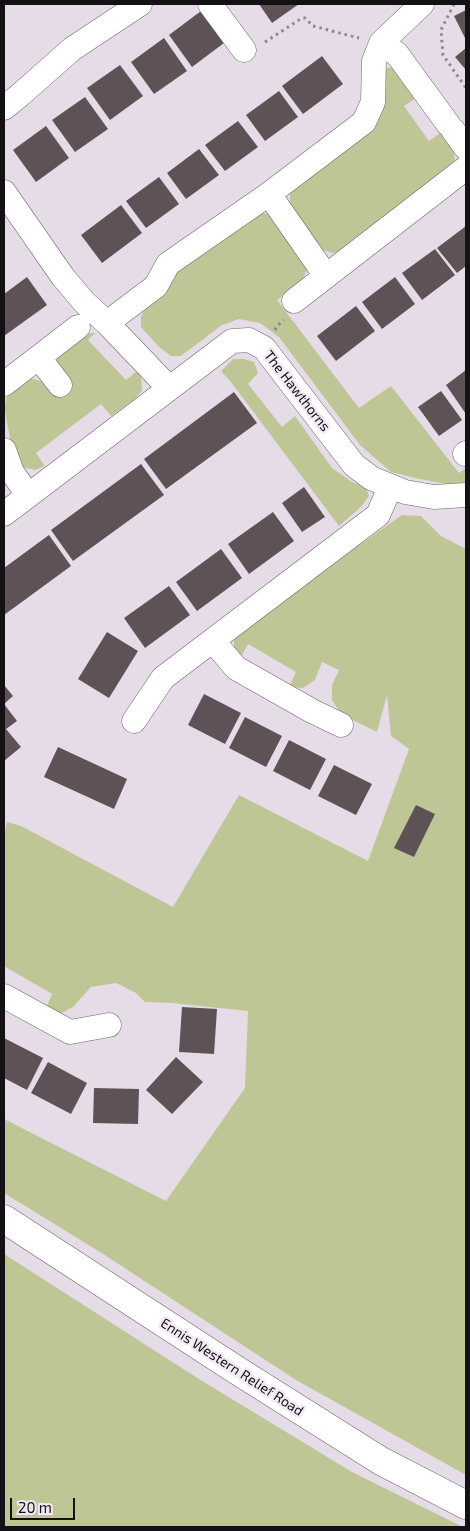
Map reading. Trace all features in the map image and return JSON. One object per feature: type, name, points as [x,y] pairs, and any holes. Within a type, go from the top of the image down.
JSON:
[{"type":"main road","name":"Ennis Western Relief Road","points":[[4,1219],[380,1461],[466,1505]]},
{"type":"street","points":[[4,108],[72,49],[140,4]]},
{"type":"street","points":[[210,4],[253,47]]},
{"type":"street","points":[[373,42],[422,4]]},
{"type":"street","points":[[373,42],[397,54],[456,134]]},
{"type":"street","points":[[107,323],[156,286],[168,264],[269,194],[364,122],[373,102],[373,42]]},
{"type":"street","points":[[294,301],[466,168]]},
{"type":"street","points":[[4,192],[63,278],[85,303],[107,323],[169,388]]},
{"type":"street","points":[[269,194],[326,276]]},
{"type":"street","points":[[4,384],[78,327]]},
{"type":"street","name":"The Hawthorns","points":[[4,514],[232,341],[249,340],[264,348],[354,465],[371,478],[406,492],[434,497],[466,495]]},
{"type":"street","points":[[39,358],[60,385]]},
{"type":"street","points":[[4,450],[12,472],[28,495]]},
{"type":"street","points":[[134,721],[163,678],[378,515],[390,487]]},
{"type":"street","points":[[213,641],[236,668],[316,703],[341,725]]},
{"type":"street","points":[[4,996],[70,1032],[110,1025]]},
{"type":"path","points":[[454,4],[441,30],[443,55],[466,88]]},
{"type":"path","points":[[253,47],[302,18],[305,18],[313,26],[373,42]]},
{"type":"path","points":[[264,348],[277,326],[295,311],[294,301]]},
{"type":"green space","points":[[392,67],[418,97],[404,106],[429,141],[443,131],[452,144],[455,159],[450,171],[342,252],[332,253],[323,250],[290,205],[290,195],[294,187],[376,125],[384,69]]},
{"type":"green space","points":[[259,213],[268,214],[276,219],[307,269],[302,282],[277,300],[359,408],[391,386],[459,473],[466,468],[466,482],[451,485],[391,472],[360,445],[279,337],[260,323],[239,319],[222,325],[181,356],[171,356],[159,347],[141,327],[141,317],[147,303],[175,272]]},
{"type":"green space","points":[[95,333],[88,340],[126,380],[137,371],[141,377],[142,390],[135,399],[111,416],[101,404],[36,453],[45,466],[35,470],[23,467],[11,443],[4,406],[9,391],[30,378],[44,382],[58,370],[57,359],[62,350],[83,334]]},
{"type":"green space","points":[[233,359],[244,359],[254,362],[258,373],[248,384],[282,427],[295,416],[332,468],[352,482],[366,487],[369,496],[361,507],[339,526],[221,371]]},
{"type":"green space","points":[[402,515],[421,516],[441,536],[466,549],[466,1475],[296,1380],[100,1252],[4,1193],[4,1119],[166,1201],[245,1088],[248,1011],[145,1002],[136,993],[116,983],[91,987],[73,1007],[56,1016],[45,1011],[52,994],[4,966],[4,838],[7,822],[21,826],[173,907],[239,795],[368,861],[409,749],[391,736],[387,695],[377,732],[341,714],[332,700],[332,685],[339,670],[322,662],[315,680],[303,688],[289,687],[296,672],[248,644],[240,659],[234,651],[234,639],[239,630]]},
{"type":"green space","points":[[4,1254],[199,1379],[352,1472],[463,1527],[4,1527]]},
{"type":"building","points":[[259,4],[299,4],[272,23]]},
{"type":"building","points":[[466,10],[466,37],[465,38],[454,16]]},
{"type":"building","points":[[201,11],[224,43],[192,67],[169,35]]},
{"type":"building","points":[[164,38],[187,71],[154,94],[131,62]]},
{"type":"building","points":[[466,48],[466,70],[455,57]]},
{"type":"building","points":[[322,56],[343,84],[303,114],[282,86]]},
{"type":"building","points":[[120,65],[143,96],[110,120],[87,88]]},
{"type":"building","points":[[279,91],[298,117],[265,141],[246,115]]},
{"type":"building","points":[[85,97],[108,129],[75,152],[52,120]]},
{"type":"building","points":[[238,121],[258,147],[225,171],[205,145]]},
{"type":"building","points":[[46,126],[69,158],[36,182],[13,150]]},
{"type":"building","points":[[199,149],[219,175],[186,199],[167,173]]},
{"type":"building","points":[[159,177],[179,204],[146,228],[126,201]]},
{"type":"building","points":[[121,205],[142,233],[102,263],[81,235]]},
{"type":"building","points":[[466,226],[466,266],[457,273],[437,248]]},
{"type":"building","points":[[435,249],[455,275],[422,300],[402,273]]},
{"type":"building","points":[[27,277],[47,305],[4,336],[4,294]]},
{"type":"building","points":[[395,277],[415,304],[382,329],[362,302]]},
{"type":"building","points":[[356,306],[375,331],[336,361],[317,336]]},
{"type":"building","points":[[466,370],[466,414],[446,385]]},
{"type":"building","points":[[441,391],[462,420],[439,436],[418,407]]},
{"type":"building","points":[[234,392],[257,423],[166,489],[144,459]]},
{"type":"building","points":[[141,464],[164,495],[73,561],[51,530]]},
{"type":"building","points":[[304,487],[325,517],[302,532],[282,503]]},
{"type":"building","points":[[273,512],[294,541],[249,574],[228,544]]},
{"type":"building","points":[[49,535],[71,566],[4,615],[4,568]]},
{"type":"building","points":[[221,549],[242,578],[197,611],[176,582]]},
{"type":"building","points":[[169,586],[190,615],[145,648],[124,618]]},
{"type":"building","points":[[107,632],[138,651],[109,698],[78,679]]},
{"type":"building","points":[[4,685],[13,696],[4,704]]},
{"type":"building","points":[[204,694],[241,713],[225,744],[188,725]]},
{"type":"building","points":[[4,704],[17,721],[6,729],[21,747],[4,761]]},
{"type":"building","points":[[245,717],[282,736],[266,767],[229,748]]},
{"type":"building","points":[[289,740],[326,759],[310,790],[273,771]]},
{"type":"building","points":[[58,747],[127,779],[114,809],[44,777]]},
{"type":"building","points":[[334,765],[372,784],[356,815],[318,796]]},
{"type":"building","points":[[416,805],[435,814],[414,857],[394,848]]},
{"type":"building","points":[[182,1007],[217,1009],[214,1054],[179,1052]]},
{"type":"building","points":[[4,1038],[43,1058],[27,1090],[4,1078]]},
{"type":"building","points":[[176,1057],[203,1082],[172,1114],[146,1090]]},
{"type":"building","points":[[48,1062],[87,1083],[71,1114],[31,1093]]},
{"type":"building","points":[[94,1088],[139,1089],[138,1124],[93,1123]]}]
